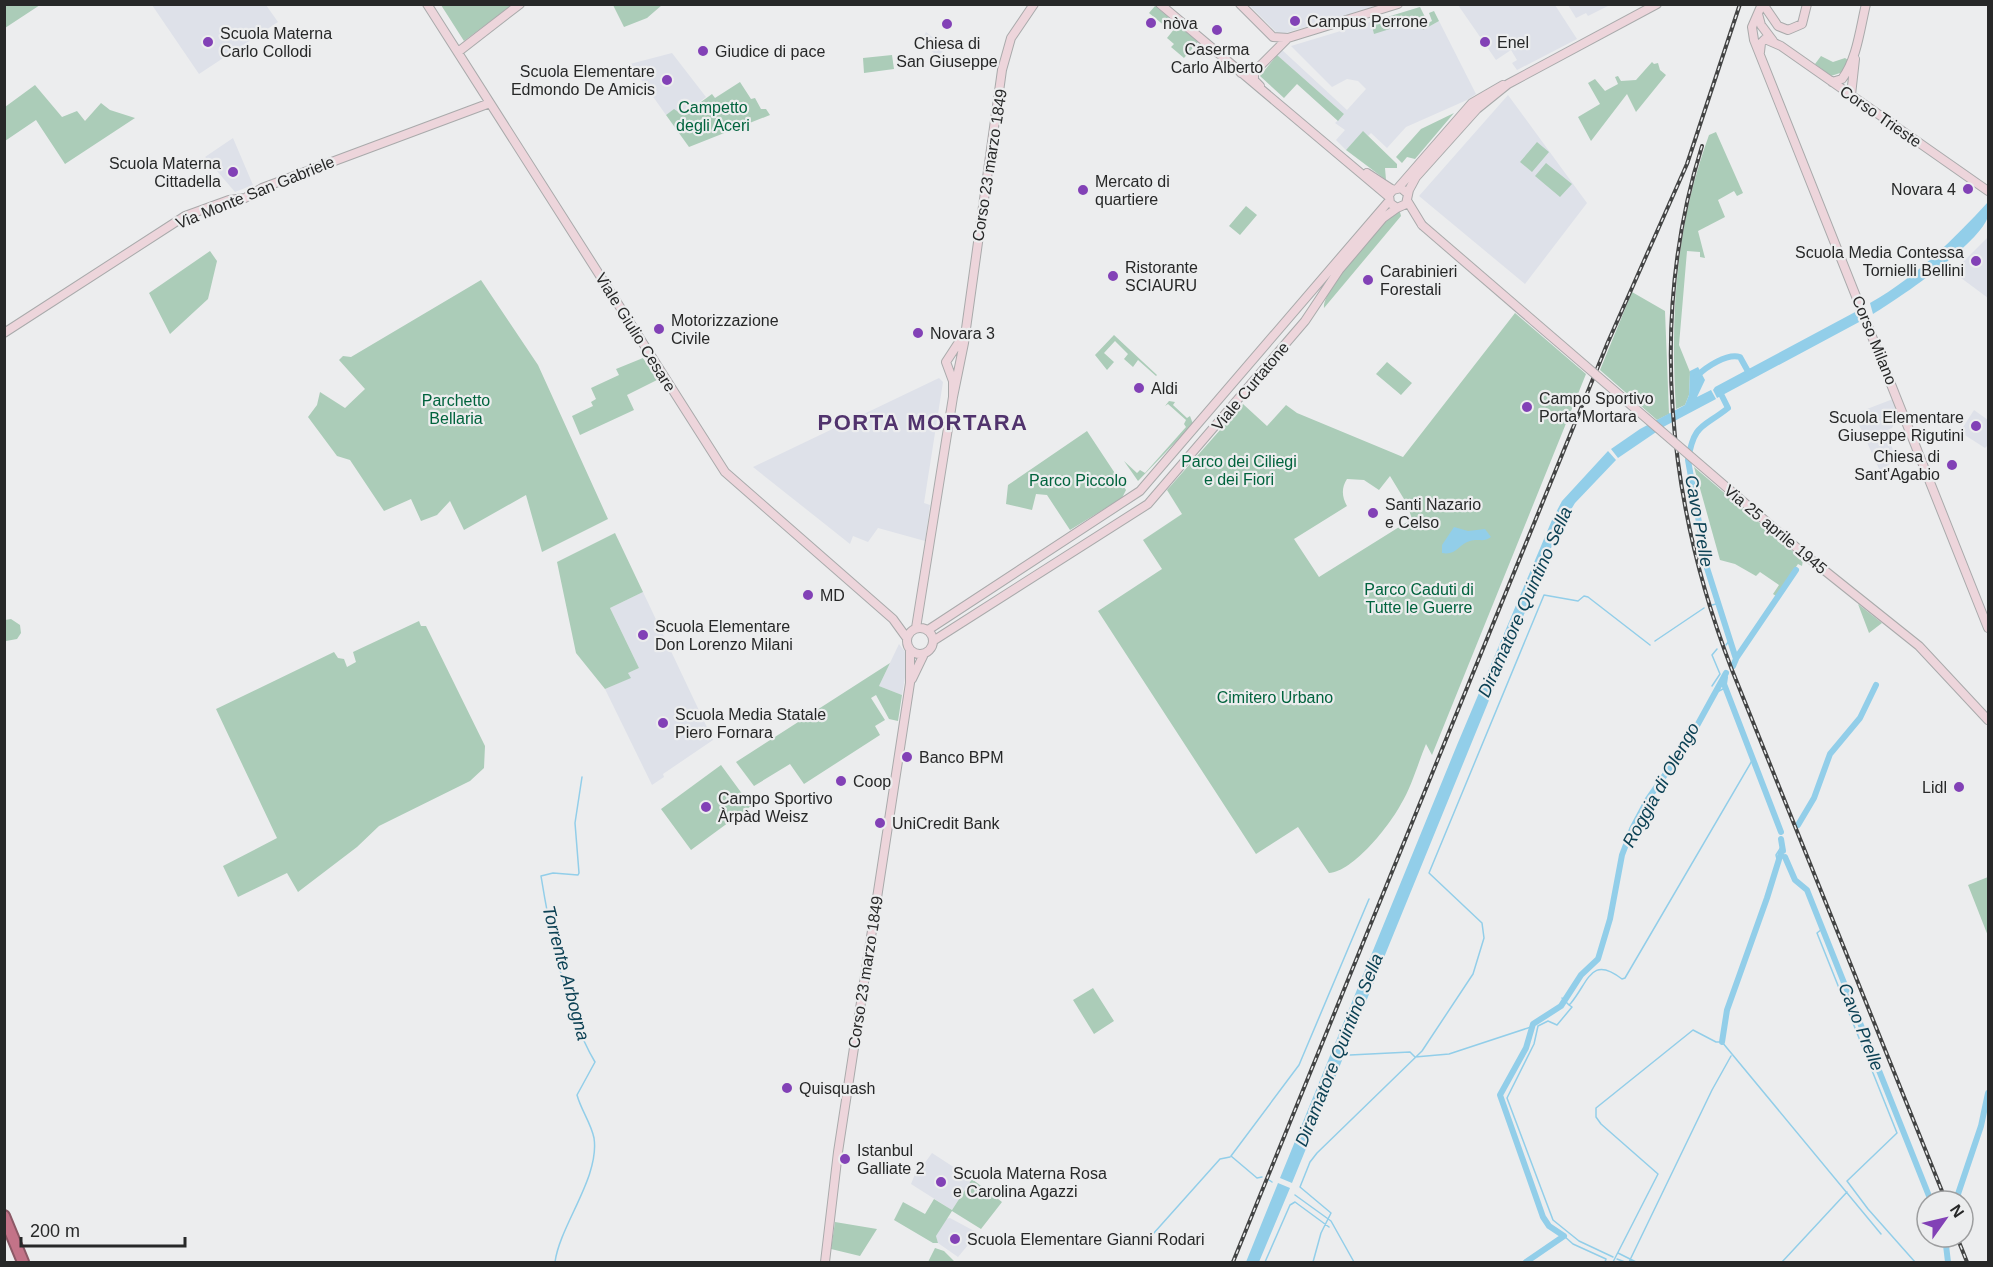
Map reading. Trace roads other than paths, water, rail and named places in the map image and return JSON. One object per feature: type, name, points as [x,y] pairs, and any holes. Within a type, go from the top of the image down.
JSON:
[{"type":"highway","points":[[4,1216],[24,1263]]},
{"type":"highway","points":[[4,1234],[16,1263]]},
{"type":"main road","name":"Viale Giulio Cesare","points":[[427,4],[725,472],[893,619],[906,637]]},
{"type":"main road","points":[[458,51],[520,4]]},
{"type":"main road","name":"Corso 23 marzo 1849","points":[[920,629],[920,616],[1002,70],[1011,39],[1034,4]]},
{"type":"main road","points":[[1160,4],[1403,203]]},
{"type":"main road","points":[[1240,4],[1273,37],[1277,46]]},
{"type":"main road","points":[[1241,72],[1254,72],[1277,46],[1288,38],[1398,4]]},
{"type":"main road","points":[[1508,84],[1657,4]]},
{"type":"main road","points":[[1762,4],[1778,26],[1792,30],[1802,24],[1807,4]]},
{"type":"main road","name":"Corso Milano","points":[[1762,4],[1752,33],[1989,628]]},
{"type":"main road","points":[[1851,95],[1855,52],[1866,4]]},
{"type":"main road","points":[[1758,14],[1761,25],[1773,42]]},
{"type":"main road","points":[[1273,37],[1288,38]]},
{"type":"main road","points":[[1760,52],[1763,41],[1773,42]]},
{"type":"main road","name":"Corso Trieste","points":[[1773,42],[1989,191]]},
{"type":"main road","points":[[1832,82],[1844,77],[1855,52]]},
{"type":"main road","points":[[1254,72],[1258,84],[1403,203]]},
{"type":"main road","name":"Viale Curtatone","points":[[920,629],[1140,491],[1472,103],[1495,88],[1508,84]]},
{"type":"main road","name":"Viale Curtatone","points":[[933,641],[1148,504],[1304,322],[1339,270],[1383,218],[1403,203],[1416,177],[1477,109],[1508,84]]},
{"type":"main road","name":"Via Monte San Gabriele","points":[[4,333],[185,216],[229,200],[245,198],[262,188],[490,103]]},
{"type":"main road","name":"Via 25 aprile 1945","points":[[1403,203],[1422,225],[1804,554],[1919,646],[1989,720]]},
{"type":"main road","name":"Corso 23 marzo 1849","points":[[953,397],[949,370],[945,362],[959,346],[964,333]]},
{"type":"main road","points":[[949,370],[959,364],[956,357],[950,356]]},
{"type":"main road","name":"Viale Giulio Cesare","points":[[893,619],[920,629]]},
{"type":"main road","points":[[920,629],[933,641],[930,649],[924,654],[910,650],[906,637],[920,629]]},
{"type":"main road","name":"Corso 23 marzo 1849","points":[[825,1263],[838,1152],[910,683],[910,650]]},
{"type":"main road","name":"Corso 23 marzo 1849","points":[[910,683],[924,654]]},
{"type":"water","points":[[1988,202],[1988,216],[1971,240],[1938,269],[1873,314],[1870,303],[1918,270]]},
{"type":"water","points":[[1857,311],[1861,321],[1717,398],[1713,390],[1715,387]]},
{"type":"water","points":[[1698,367],[1705,380],[1697,397],[1711,390],[1716,399],[1665,426],[1618,458],[1611,449],[1640,429],[1685,405],[1689,395],[1690,371]]},
{"type":"water","name":"Diramatore Quintino Sella","points":[[1608,451],[1616,460],[1575,503],[1558,531],[1292,1183],[1280,1178],[1457,745],[1552,520],[1562,501]]},
{"type":"water","points":[[1454,527],[1468,531],[1485,529],[1491,537],[1486,540],[1466,542],[1451,553],[1442,553],[1442,545]]},
{"type":"water","points":[[1278,1183],[1290,1188],[1259,1262],[1246,1262]]},
{"type":"waterway","points":[[1697,376],[1717,362],[1735,356],[1740,357],[1750,375]]},
{"type":"waterway","name":"Cavo Prelle","points":[[1720,392],[1728,408],[1706,423],[1697,433],[1693,439],[1688,460],[1707,568],[1736,659],[1733,666]]},
{"type":"waterway","name":"Roggia di Olengo","points":[[1737,657],[1796,570]]},
{"type":"waterway","name":"Diramatore Quintino Sella","points":[[1313,1262],[1321,1233],[1331,1213],[1300,1187],[1310,1162],[1422,1051],[1473,974],[1484,938],[1482,923],[1429,873],[1544,595],[1578,601],[1584,596],[1588,597],[1650,645]]},
{"type":"waterway","points":[[1712,605],[1716,604]]},
{"type":"waterway","points":[[1655,641],[1704,608]]},
{"type":"waterway","name":"Cavo Prelle","points":[[1726,645],[1729,641]]},
{"type":"waterway","points":[[1712,686],[1720,674],[1712,655],[1717,649]]},
{"type":"waterway","name":"Roggia di Olengo","points":[[1526,1262],[1564,1236],[1549,1226],[1543,1217],[1500,1095],[1526,1048],[1533,1024],[1561,1006],[1581,975],[1598,959],[1610,919],[1622,855],[1632,829],[1648,799],[1688,742],[1726,673]]},
{"type":"waterway","name":"Cavo Prelle","points":[[1725,677],[1724,684],[1781,832]]},
{"type":"waterway","points":[[1798,825],[1814,798],[1830,754],[1860,718],[1876,685]]},
{"type":"waterway","name":"Roggia di Olengo","points":[[1713,694],[1725,688]]},
{"type":"waterway","points":[[1562,998],[1569,1005],[1587,979],[1597,970],[1612,972],[1622,979],[1625,978],[1753,759]]},
{"type":"waterway","name":"Torrente Arbogna","points":[[555,1262],[564,1232],[591,1169],[594,1138],[577,1095],[595,1062],[576,1021],[560,972],[541,876],[553,873],[578,875],[579,873],[575,823],[582,777]]},
{"type":"waterway","name":"Cavo Prelle","points":[[1781,839],[1783,851]]},
{"type":"waterway","points":[[1777,859],[1776,855],[1781,847]]},
{"type":"waterway","points":[[1722,1042],[1727,1010],[1781,853]]},
{"type":"waterway","name":"Cavo Prelle","points":[[1785,857],[1795,880],[1807,890],[1926,1189]]},
{"type":"waterway","points":[[1262,1177],[1257,1178],[1231,1156],[1299,1065],[1369,899]]},
{"type":"waterway","points":[[1822,929],[1817,933],[1897,1133],[1847,1181],[1868,1209],[1915,1262]]},
{"type":"waterway","points":[[1569,1005],[1572,1007],[1557,1025],[1548,1021],[1538,1026],[1534,1044],[1507,1098],[1553,1220],[1579,1241],[1613,1257]]},
{"type":"waterway","name":"Diramatore Quintino Sella","points":[[1350,1055],[1410,1052],[1415,1057],[1449,1054],[1531,1027]]},
{"type":"waterway","points":[[1613,1262],[1658,1174],[1601,1124],[1596,1117],[1596,1108],[1693,1030],[1716,1042],[1722,1042],[1881,1234]]},
{"type":"waterway","points":[[1629,1262],[1712,1090],[1731,1056]]},
{"type":"waterway","points":[[1960,1189],[1981,1126],[1988,1093]]},
{"type":"waterway","points":[[1153,1234],[1220,1159],[1230,1157]]},
{"type":"waterway","points":[[1782,1262],[1847,1192]]},
{"type":"waterway","points":[[1295,1195],[1331,1221],[1354,1262]]},
{"type":"waterway","points":[[1265,1262],[1290,1205],[1295,1202],[1329,1227]]},
{"type":"waterway","points":[[1564,1236],[1573,1244],[1606,1259],[1605,1262]]},
{"type":"waterway","points":[[1946,1249],[1948,1262]]},
{"type":"waterway","points":[[1618,1253],[1636,1262]]},
{"type":"waterway","points":[[1617,1259],[1625,1262]]},
{"type":"railway","points":[[1233,1262],[1608,342],[1687,164],[1740,4]]},
{"type":"railway","points":[[1702,146],[1685,211],[1675,277],[1671,344],[1673,410],[1680,477],[1693,542],[1710,607],[1732,670],[1941,1189]]},
{"type":"railway","points":[[1962,1249],[1967,1262]]},
{"type":"place","name":"Campus Perrone","points":[[1295,21]]},
{"type":"place","name":"nòva","points":[[1151,23]]},
{"type":"place","name":"Chiesa di San Giuseppe","points":[[947,24]]},
{"type":"place","name":"Caserma Carlo Alberto","points":[[1217,30]]},
{"type":"place","name":"Scuola Materna Carlo Collodi","points":[[208,42]]},
{"type":"place","name":"Enel","points":[[1485,42]]},
{"type":"place","name":"Giudice di pace","points":[[703,51]]},
{"type":"place","name":"Scuola Elementare Edmondo De Amicis","points":[[667,80]]},
{"type":"place","name":"Scuola Materna Cittadella","points":[[233,172]]},
{"type":"place","name":"Novara 4","points":[[1968,189]]},
{"type":"place","name":"Mercato di quartiere","points":[[1083,190]]},
{"type":"place","name":"Scuola Media Contessa Tornielli Bellini","points":[[1976,261]]},
{"type":"place","name":"Ristorante SCIAURU","points":[[1113,276]]},
{"type":"place","name":"Carabinieri Forestali","points":[[1368,280]]},
{"type":"place","name":"Motorizzazione Civile","points":[[659,329]]},
{"type":"place","name":"Novara 3","points":[[918,333]]},
{"type":"place","name":"Aldi","points":[[1139,388]]},
{"type":"place","name":"Campo Sportivo Porta Mortara","points":[[1527,407]]},
{"type":"place","name":"Scuola Elementare Giuseppe Rigutini","points":[[1976,426]]},
{"type":"place","name":"Chiesa di Sant'Agabio","points":[[1952,465]]},
{"type":"place","name":"Santi Nazario e Celso","points":[[1373,513]]},
{"type":"place","name":"MD","points":[[808,595]]},
{"type":"place","name":"Scuola Elementare Don Lorenzo Milani","points":[[643,635]]},
{"type":"place","name":"Scuola Media Statale Piero Fornara","points":[[663,723]]},
{"type":"place","name":"Banco BPM","points":[[907,757]]},
{"type":"place","name":"Coop","points":[[841,781]]},
{"type":"place","name":"Lidl","points":[[1959,787]]},
{"type":"place","name":"Campo Sportivo Àrpàd Weisz","points":[[706,807]]},
{"type":"place","name":"UniCredit Bank","points":[[880,823]]},
{"type":"place","name":"Quisquash","points":[[787,1088]]},
{"type":"place","name":"Istanbul Galliate 2","points":[[845,1159]]},
{"type":"place","name":"Scuola Materna Rosa e Carolina Agazzi","points":[[941,1182]]},
{"type":"place","name":"Scuola Elementare Gianni Rodari","points":[[955,1239]]},
{"type":"district","name":"PORTA MORTARA","points":[[923,422]]},
{"type":"park label","name":"Campetto degli Aceri","points":[[713,116]]},
{"type":"park label","name":"Parchetto Bellaria","points":[[456,409]]},
{"type":"park label","name":"Parco dei Ciliegi e dei Fiori","points":[[1239,470]]},
{"type":"park label","name":"Parco Piccolo","points":[[1078,480]]},
{"type":"park label","name":"Parco Caduti di Tutte le Guerre","points":[[1419,598]]},
{"type":"park label","name":"Cimitero Urbano","points":[[1275,697]]}]
